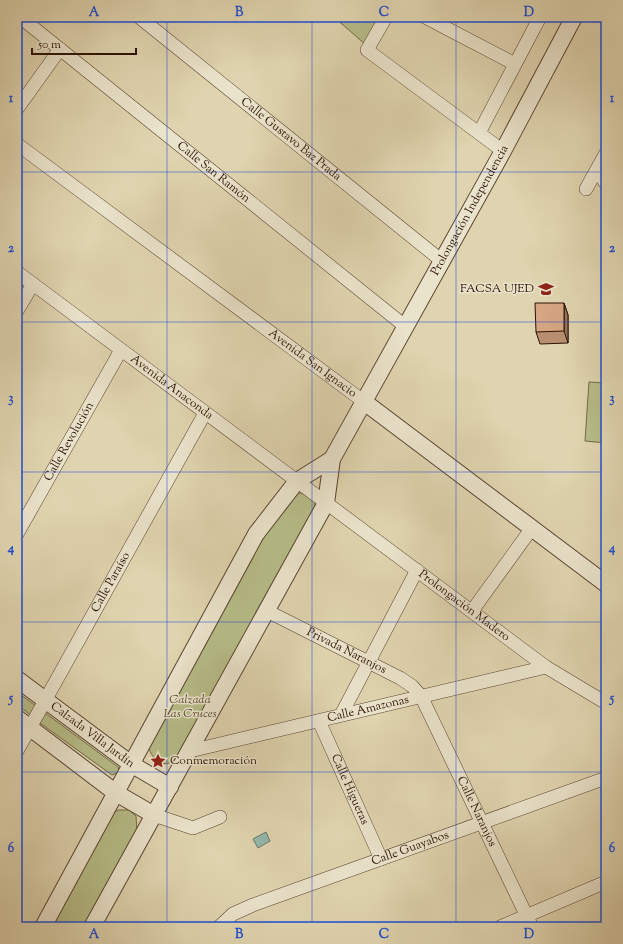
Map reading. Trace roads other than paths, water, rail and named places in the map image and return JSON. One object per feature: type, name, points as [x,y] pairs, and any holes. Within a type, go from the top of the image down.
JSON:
[{"type":"street","name":"Calle San Ramón","points":[[20,17],[406,328]]},
{"type":"street","name":"Calle Gustavo Baz Prada","points":[[139,17],[442,261]]},
{"type":"street","points":[[386,17],[367,50],[503,151]]},
{"type":"street","points":[[425,17],[515,64]]},
{"type":"street","points":[[479,133],[540,17]]},
{"type":"street","name":"Prolongación Independencia","points":[[364,401],[406,328],[503,151],[574,17]]},
{"type":"street","points":[[17,108],[60,49]]},
{"type":"street","name":"Avenida San Ignacio","points":[[17,144],[364,401],[606,584]]},
{"type":"street","points":[[586,189],[606,153]]},
{"type":"street","points":[[596,170],[606,184]]},
{"type":"street","name":"Avenida Anaconda","points":[[17,272],[326,503]]},
{"type":"street","points":[[17,311],[32,284]]},
{"type":"street","name":"Calle Revolución","points":[[17,534],[121,350]]},
{"type":"street","points":[[92,927],[326,503],[332,459],[364,401]]},
{"type":"street","name":"Calle Paraíso","points":[[17,751],[205,413]]},
{"type":"street","points":[[42,927],[256,534],[297,481],[332,459]]},
{"type":"street","name":"Prolongación Madero","points":[[326,503],[546,667],[606,702]]},
{"type":"street","points":[[472,611],[532,528]]},
{"type":"street","points":[[341,715],[417,570]]},
{"type":"street","name":"Privada Naranjos","points":[[267,611],[406,682],[421,696]]},
{"type":"street","name":"Calle Amazonas","points":[[190,751],[546,667]]},
{"type":"street","name":"Calzada Villa Jardín","points":[[17,679],[131,764],[170,787]]},
{"type":"street","name":"Calle Naranjos","points":[[421,696],[530,921]]},
{"type":"street","points":[[17,718],[116,792],[154,815],[192,828],[220,816]]},
{"type":"street","name":"Calle Higueras","points":[[319,720],[381,859]]},
{"type":"street","name":"Calle Guayabos","points":[[218,927],[233,914],[253,905],[606,778]]},
{"type":"street","points":[[500,927],[530,921],[606,882]]},
{"type":"water","points":[[266,832],[270,841],[258,848],[253,839]]},
{"type":"place","name":"FACSA UJED","points":[[546,289]]},
{"type":"place","name":"Conmemoración","points":[[158,761]]},
{"type":"park label","name":"Calzada Las Cruces","points":[[190,707]]}]
